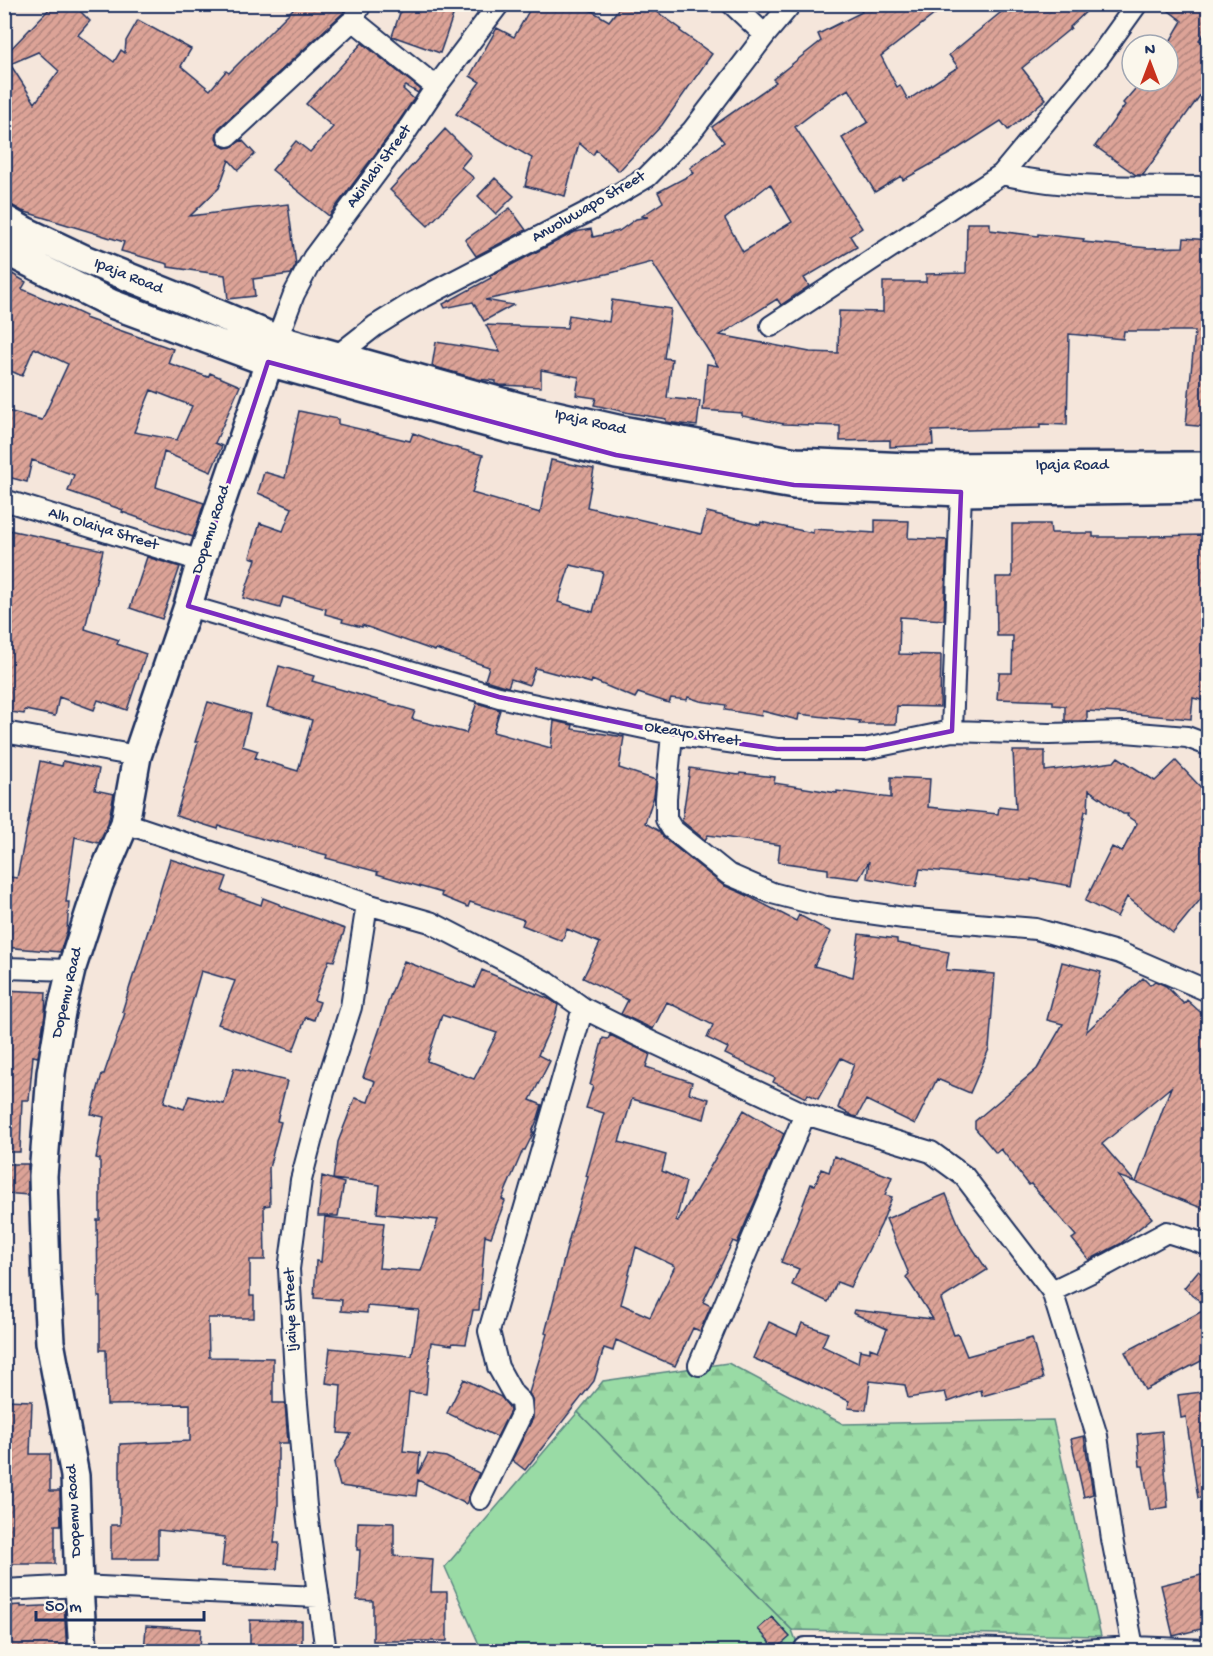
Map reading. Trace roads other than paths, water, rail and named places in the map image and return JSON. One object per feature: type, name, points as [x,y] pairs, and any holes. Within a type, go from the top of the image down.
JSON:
[{"type":"main road","name":"Ipaja Road","points":[[4,219],[84,260],[186,300],[272,351]]},
{"type":"main road","name":"Ipaja Road","points":[[4,250],[112,303],[272,351],[333,367],[622,430],[796,462],[908,467],[1209,466]]},
{"type":"main road","name":"Dopemu Road","points":[[83,1652],[75,1476],[50,1342],[46,1271],[43,1176],[51,1073],[61,1012],[71,970],[99,884],[125,823],[137,756],[272,351]]},
{"type":"main road","name":"Ipaja Road","points":[[333,367],[513,430],[616,455],[794,484],[961,492],[1209,488]]},
{"type":"street","name":"Akinlabi Street","points":[[272,351],[294,294],[314,258],[398,144],[436,87],[499,4]]},
{"type":"street","points":[[732,4],[765,35]]},
{"type":"street","name":"Anuoluwapo Street","points":[[333,367],[375,326],[412,303],[593,209],[647,177],[692,131],[791,4]]},
{"type":"street","points":[[771,326],[1002,174],[1099,57],[1137,4]]},
{"type":"street","points":[[228,136],[357,12],[436,87]]},
{"type":"street","points":[[1002,174],[1032,181],[1103,186],[1209,187]]},
{"type":"street","points":[[952,731],[961,492]]},
{"type":"street","name":"Alh Olaiya Street","points":[[4,500],[201,561]]},
{"type":"street","name":"Okeayo Street","points":[[188,606],[499,697],[672,734],[777,749],[865,749],[952,731],[1049,734],[1125,732],[1187,737],[1209,745]]},
{"type":"street","points":[[4,732],[137,756]]},
{"type":"street","points":[[672,734],[666,819],[672,829],[728,874],[772,893],[826,907],[904,918],[1036,929],[1120,953],[1209,991]]},
{"type":"street","points":[[125,823],[367,904],[430,922],[548,983],[583,1008],[805,1114],[932,1152],[964,1176],[1052,1291],[1097,1436],[1112,1539],[1132,1647]]},
{"type":"street","name":"Ijaiye Street","points":[[326,1652],[306,1506],[296,1392],[289,1269],[301,1180],[324,1092],[351,1007],[367,904]]},
{"type":"street","points":[[4,968],[71,970]]},
{"type":"street","points":[[480,1499],[522,1413],[521,1402],[513,1394],[498,1367],[489,1331],[583,1008]]},
{"type":"street","points":[[699,1365],[805,1114]]},
{"type":"street","points":[[1052,1291],[1119,1259],[1167,1232],[1209,1245]]},
{"type":"street","points":[[4,1590],[79,1586],[318,1597]]},
{"type":"street","points":[[805,1648],[1062,1652],[1132,1647],[1209,1650]]}]
